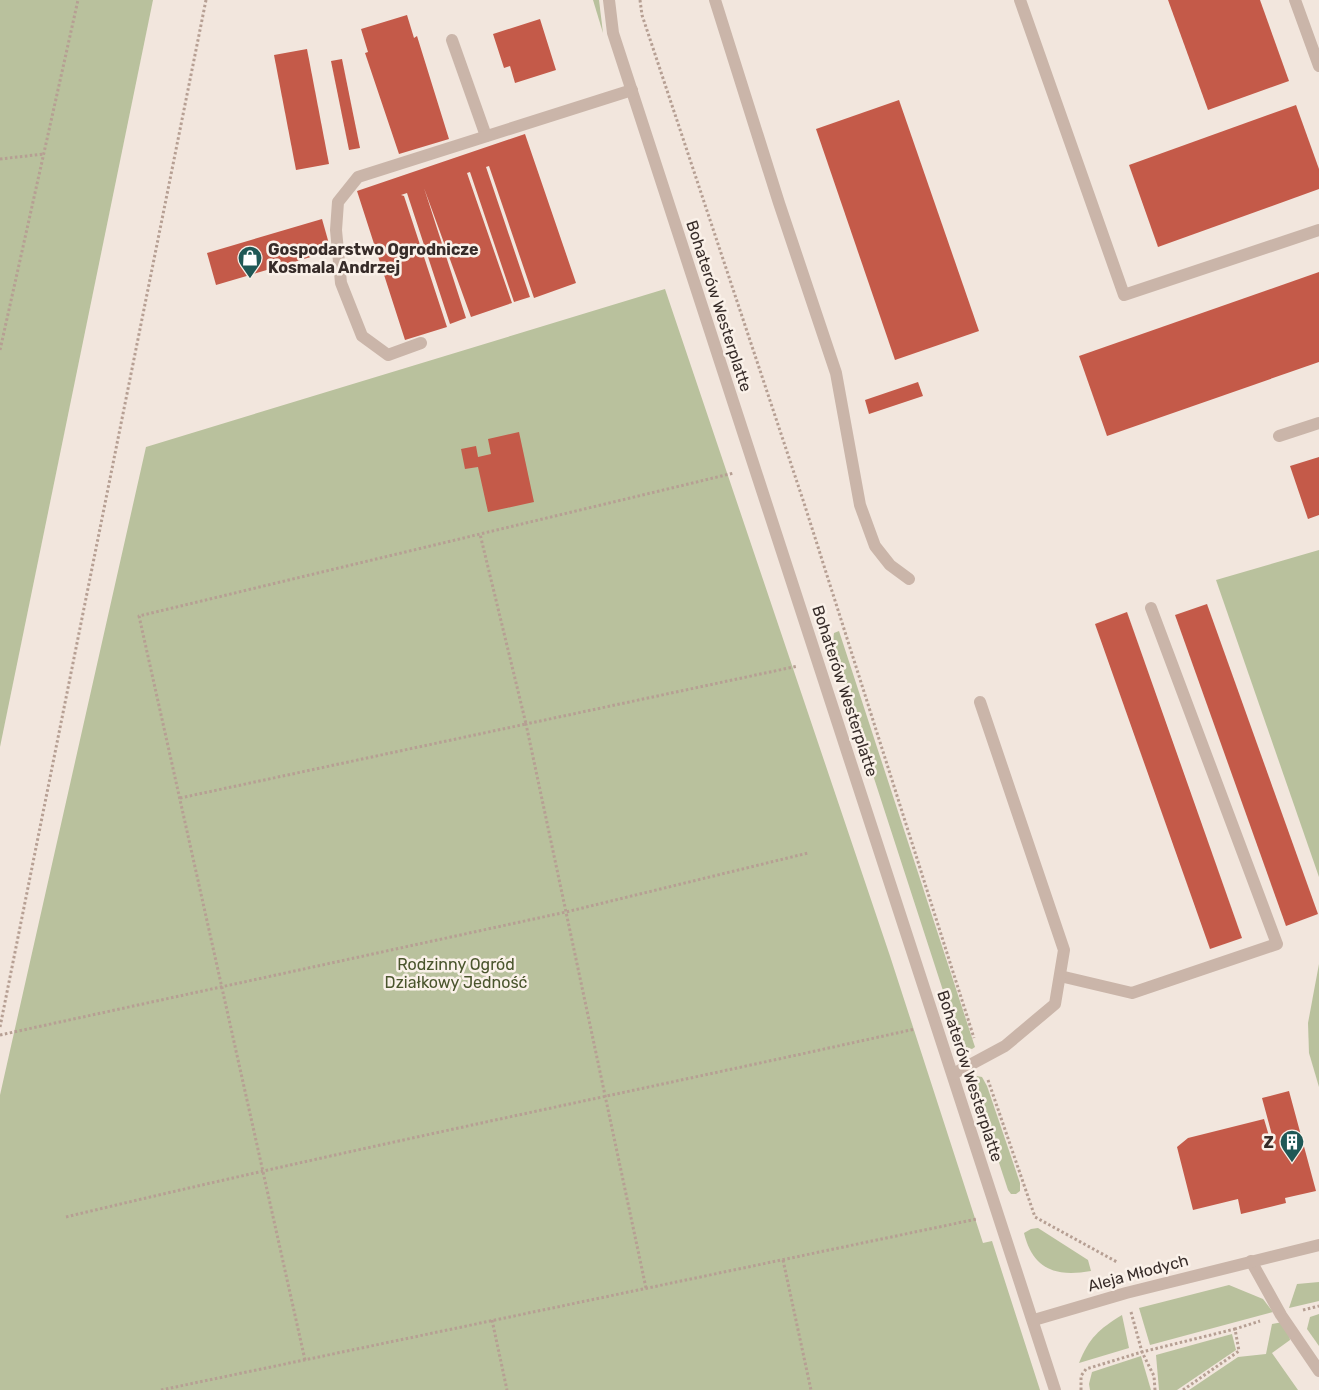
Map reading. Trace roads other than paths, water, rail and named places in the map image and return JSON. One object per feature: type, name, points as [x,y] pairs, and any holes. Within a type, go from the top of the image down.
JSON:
[{"type":"street","name":"Bohaterów Westerplatte","points":[[609,0],[613,34],[1056,1390]]},
{"type":"street","points":[[716,0],[779,203],[836,373],[860,505],[875,546],[890,565],[909,579]]},
{"type":"street","points":[[1020,0],[1124,295],[1319,230]]},
{"type":"street","points":[[1296,0],[1319,66]]},
{"type":"street","points":[[452,40],[486,136]]},
{"type":"street","points":[[421,343],[388,355],[362,336],[341,283],[336,230],[338,202],[358,177],[632,90]]},
{"type":"street","points":[[1279,436],[1319,423]]},
{"type":"street","points":[[1060,976],[1132,993],[1277,944],[1151,608]]},
{"type":"street","points":[[953,1074],[1005,1046],[1055,1004],[1064,950],[980,702]]},
{"type":"street","name":"Aleja Młodych","points":[[1034,1320],[1126,1293],[1319,1245]]},
{"type":"street","points":[[1251,1261],[1281,1315],[1319,1371]]},
{"type":"place","name":"Gospodarstwo Ogrodnicze Kosmala Andrzej","points":[[250,279]]},
{"type":"place","name":"Z","points":[[1292,1163]]},
{"type":"park label","name":"Rodzinny Ogród Działkowy Jedność","points":[[456,973]]}]
